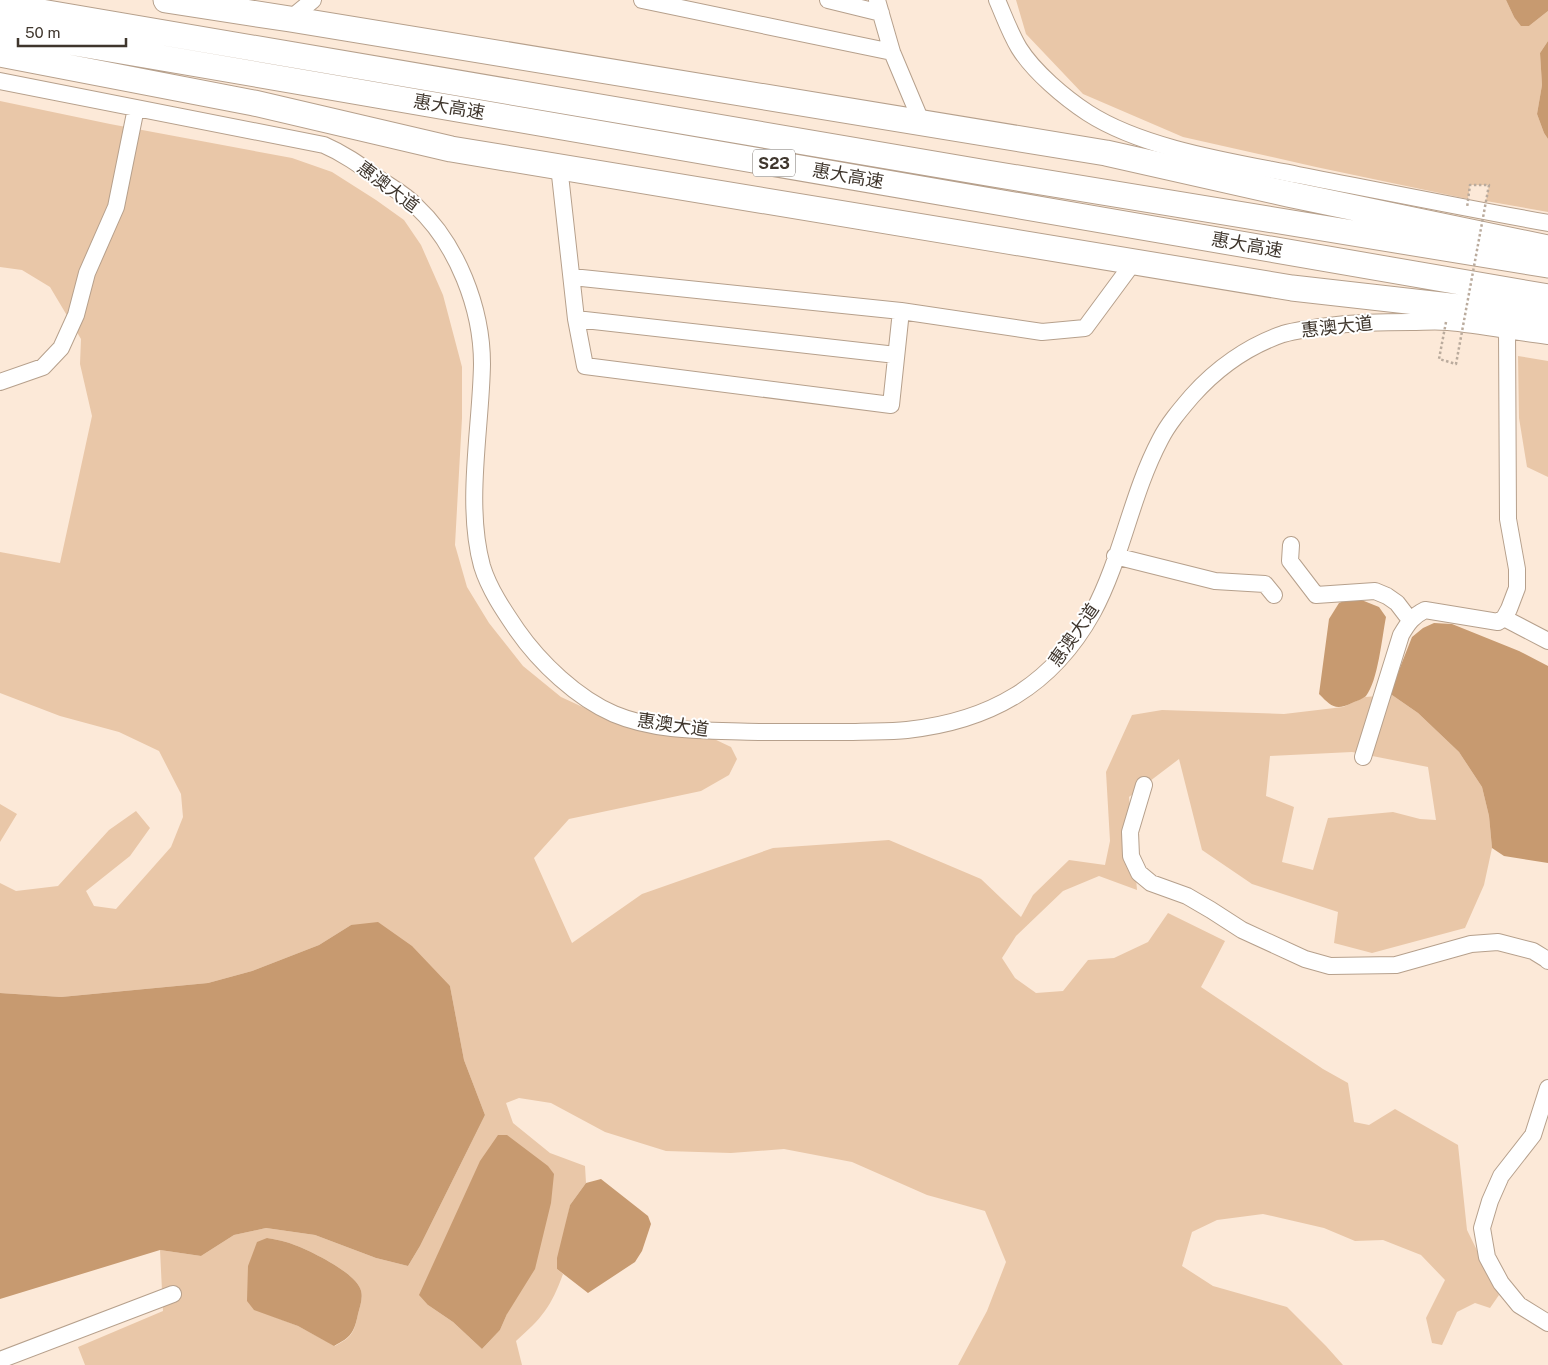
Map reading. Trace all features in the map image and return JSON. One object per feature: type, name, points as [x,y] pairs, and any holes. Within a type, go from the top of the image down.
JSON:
[{"type":"highway","points":[[166,0],[921,121],[1106,153],[1288,194],[1548,248]]},
{"type":"highway","name":"惠大高速","points":[[0,5],[977,171],[1548,265]]},
{"type":"highway","name":"惠大高速","points":[[0,30],[1548,297]]},
{"type":"highway","points":[[0,54],[254,103],[451,148],[1292,288],[1548,317]]},
{"type":"street","points":[[290,19],[313,0]]},
{"type":"street","points":[[642,0],[892,52]]},
{"type":"street","points":[[828,0],[879,6],[892,52],[921,121]]},
{"type":"street","points":[[997,0],[1020,49],[1036,69],[1088,113],[1124,131],[1177,149],[1256,167],[1548,223]]},
{"type":"street","name":"惠澳大道","points":[[0,81],[324,145],[345,154],[416,205],[450,249],[465,281],[478,325],[482,359],[475,522],[483,568],[496,597],[534,653],[557,675],[582,695],[611,713],[656,726],[692,730],[798,733],[906,730],[968,718],[993,708],[1022,692],[1043,676],[1062,657],[1092,612],[1106,582],[1146,467],[1163,433],[1203,384],[1243,353],[1284,334],[1316,327],[1360,322],[1446,322],[1548,336]]},
{"type":"street","points":[[0,382],[43,367],[61,348],[76,315],[87,273],[116,206],[136,108]]},
{"type":"street","points":[[559,166],[576,319],[585,366],[891,405],[900,311]]},
{"type":"street","points":[[572,277],[900,311],[1042,332],[1086,328],[1133,263]]},
{"type":"street","points":[[576,319],[896,355]]},
{"type":"street","points":[[1363,757],[1401,635],[1410,620],[1416,614],[1425,610],[1498,622],[1504,618],[1517,588],[1517,569],[1508,519],[1507,330]]},
{"type":"street","points":[[1291,545],[1290,561],[1316,595],[1375,591],[1397,602],[1410,620]]},
{"type":"street","points":[[1116,556],[1215,581],[1265,584],[1274,595]]},
{"type":"street","points":[[1504,618],[1548,640]]},
{"type":"street","points":[[1144,785],[1130,832],[1131,856],[1139,873],[1151,883],[1187,896],[1242,930],[1305,959],[1330,966],[1396,965],[1471,944],[1498,942],[1533,951],[1548,961]]},
{"type":"street","points":[[1548,1088],[1533,1135],[1500,1176],[1482,1228],[1487,1257],[1501,1283],[1519,1305],[1548,1323]]},
{"type":"street","points":[[0,1360],[173,1294]]},
{"type":"path","points":[[1446,322],[1439,359],[1456,364],[1489,185],[1470,185],[1467,208]]},
{"type":"shaded area","points":[[1016,0],[1506,0],[1514,17],[1529,26],[1548,11],[1548,41],[1540,53],[1542,85],[1537,114],[1548,139],[1548,212],[1486,201],[1489,185],[1470,185],[1468,199],[1183,137],[1083,94],[1026,34]]},
{"type":"shaded area","points":[[1506,0],[1548,0],[1548,11],[1529,26],[1521,26],[1514,17]]},
{"type":"shaded area","points":[[1548,41],[1548,139],[1537,114],[1542,85],[1540,53]]},
{"type":"shaded area","points":[[0,101],[292,158],[332,172],[404,220],[421,245],[443,295],[462,367],[462,418],[455,545],[467,587],[489,623],[523,666],[561,697],[602,716],[712,738],[731,747],[737,759],[729,775],[701,791],[569,819],[534,858],[572,943],[642,894],[773,848],[889,840],[981,879],[1021,917],[1033,895],[1069,860],[1105,865],[1110,841],[1106,772],[1132,715],[1162,710],[1284,714],[1343,707],[1365,697],[1392,695],[1418,713],[1459,752],[1482,787],[1489,816],[1492,848],[1484,885],[1465,928],[1372,953],[1334,943],[1338,912],[1252,884],[1202,850],[1179,759],[1129,797],[1137,890],[1099,876],[1063,891],[1016,936],[1002,958],[1015,978],[1036,993],[1063,991],[1088,960],[1114,958],[1148,942],[1168,913],[1225,941],[1201,987],[1323,1069],[1348,1083],[1354,1122],[1369,1125],[1395,1109],[1458,1145],[1467,1230],[1499,1295],[1490,1308],[1475,1303],[1457,1312],[1442,1345],[1432,1343],[1426,1318],[1445,1280],[1421,1255],[1383,1240],[1355,1241],[1324,1228],[1263,1214],[1217,1220],[1192,1232],[1182,1266],[1213,1286],[1287,1307],[1343,1365],[958,1365],[987,1311],[1006,1262],[985,1211],[927,1195],[852,1162],[784,1149],[731,1153],[666,1151],[605,1132],[551,1103],[519,1098],[506,1103],[513,1123],[550,1153],[585,1166],[586,1183],[570,1205],[557,1269],[563,1274],[559,1285],[545,1311],[516,1341],[522,1365],[85,1365],[78,1347],[163,1311],[160,1250],[201,1256],[234,1235],[266,1228],[315,1235],[376,1258],[408,1266],[420,1246],[485,1115],[464,1060],[450,986],[351,925],[319,945],[252,971],[208,983],[61,997],[0,993],[0,883],[16,891],[58,886],[109,830],[136,811],[150,828],[130,856],[86,891],[94,906],[116,909],[171,847],[183,817],[181,794],[159,751],[119,732],[60,716],[0,693],[0,552],[60,563],[92,416],[80,364],[81,339],[50,287],[22,270],[0,267]],"holes":[[[1352,752],[1428,767],[1436,820],[1420,819],[1393,812],[1328,818],[1313,870],[1282,862],[1294,807],[1266,796],[1270,756]],[[267,1238],[294,1245],[327,1260],[356,1281],[362,1294],[355,1326],[351,1334],[335,1346],[298,1326],[254,1309]],[[428,1305],[507,1314],[500,1330],[482,1349],[453,1322]]]},
{"type":"shaded area","points":[[1518,356],[1548,361],[1548,477],[1527,467],[1519,418]]},
{"type":"shaded area","points":[[1354,597],[1379,607],[1386,617],[1377,670],[1370,689],[1363,698],[1337,707],[1330,704],[1319,694],[1329,619],[1339,603]]},
{"type":"shaded area","points":[[1434,623],[1452,624],[1519,651],[1548,666],[1548,863],[1504,856],[1492,848],[1489,816],[1482,787],[1459,752],[1418,713],[1392,695],[1392,688],[1412,637],[1423,628]]},
{"type":"shaded area","points":[[0,804],[17,814],[0,842]]},
{"type":"shaded area","points":[[378,922],[412,946],[450,986],[464,1060],[485,1115],[420,1246],[408,1266],[376,1258],[315,1235],[266,1228],[234,1235],[201,1256],[160,1250],[0,1299],[0,993],[61,997],[208,983],[252,971],[319,945],[351,925]]},
{"type":"shaded area","points":[[498,1135],[507,1135],[548,1166],[554,1174],[551,1203],[535,1269],[507,1314],[500,1330],[482,1349],[453,1322],[428,1305],[419,1295],[480,1161]]},
{"type":"shaded area","points":[[601,1179],[648,1216],[651,1224],[642,1251],[635,1262],[588,1293],[557,1269],[557,1258],[570,1205],[586,1183]]},
{"type":"shaded area","points":[[267,1238],[286,1242],[315,1254],[338,1267],[356,1281],[362,1294],[361,1301],[353,1330],[344,1340],[334,1346],[298,1326],[254,1310],[247,1301],[248,1266],[257,1242]]}]
